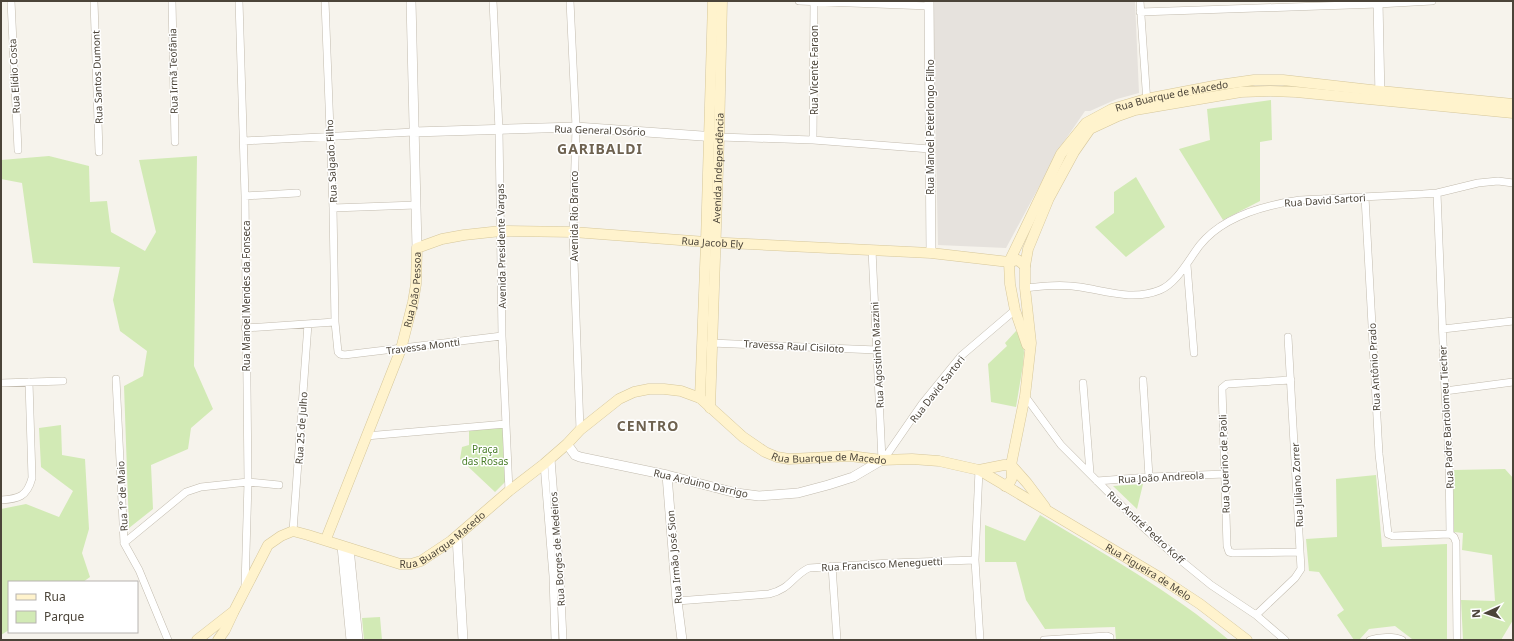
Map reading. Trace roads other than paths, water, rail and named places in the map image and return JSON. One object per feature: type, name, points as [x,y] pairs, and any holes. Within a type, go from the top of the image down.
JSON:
[{"type":"main road","name":"Avenida Independência","points":[[710,408],[711,343],[708,136],[713,1]]},
{"type":"main road","name":"Avenida Independência","points":[[700,398],[710,242],[719,137],[722,1]]},
{"type":"main road","name":"Rua Buarque de Macedo","points":[[1030,352],[1016,310],[1010,284],[1009,262],[1061,154],[1086,122],[1112,109],[1254,80],[1283,80],[1380,96],[1513,113]]},
{"type":"main road","name":"Rua Buarque de Macedo","points":[[1380,96],[1513,104]]},
{"type":"main road","name":"Rua Buarque de Macedo","points":[[979,470],[1004,465],[1011,466],[1025,396],[1030,352],[1030,334],[1025,288],[1025,266],[1028,249],[1034,232],[1049,198],[1074,152],[1090,129],[1135,110],[1147,103]]},
{"type":"main road","name":"Rua Jacob Ely","points":[[417,248],[449,238],[501,231],[573,232],[710,242],[931,253],[1009,262],[1018,260],[1025,266]]},
{"type":"main road","name":"Rua João Pessoa","points":[[326,539],[401,349],[416,284],[417,248]]},
{"type":"main road","points":[[1010,284],[1016,290],[1025,288]]},
{"type":"main road","name":"Rua Buarque Macedo","points":[[293,531],[326,539],[400,564],[410,564],[420,561],[454,539],[509,491],[547,462],[580,430],[619,398],[634,392],[649,389],[664,389],[681,391],[700,398]]},
{"type":"main road","name":"Rua Buarque de Macedo","points":[[700,398],[743,437],[765,452],[777,457],[789,459],[850,456],[939,461],[979,470],[1002,484]]},
{"type":"main road","points":[[1002,484],[999,477],[1002,469],[1011,466]]},
{"type":"main road","name":"Rua Figueira de Melo","points":[[1011,466],[1027,483],[1047,510]]},
{"type":"main road","name":"Rua Figueira de Melo","points":[[1002,484],[1159,577],[1200,604],[1247,640]]},
{"type":"main road","points":[[218,640],[225,630],[268,545],[281,536],[293,531]]},
{"type":"main road","points":[[197,640],[234,611]]},
{"type":"street","name":"Rua Elídio Costa","points":[[11,1],[18,150]]},
{"type":"street","name":"Rua Santos Dumont","points":[[94,1],[99,152]]},
{"type":"street","name":"Rua Irmã Teofânia","points":[[172,1],[175,142]]},
{"type":"street","name":"Rua Manoel Mendes da Fonseca","points":[[239,1],[246,196],[248,482],[245,591]]},
{"type":"street","name":"Rua Salgado Filho","points":[[325,1],[333,208],[334,322],[338,352],[344,355]]},
{"type":"street","name":"Rua João Pessoa","points":[[411,1],[417,248]]},
{"type":"street","name":"Avenida Presidente Vargas","points":[[493,1],[499,130],[502,336],[509,491]]},
{"type":"street","name":"Avenida Rio Branco","points":[[570,1],[576,127],[573,232],[580,430]]},
{"type":"street","points":[[799,1],[929,3]]},
{"type":"street","name":"Rua Vicente Faraon","points":[[813,140],[814,1]]},
{"type":"street","points":[[1140,1],[1147,103]]},
{"type":"street","points":[[1140,12],[1432,1]]},
{"type":"street","name":"Rua Manoel Peterlongo Filho","points":[[929,3],[931,253]]},
{"type":"street","points":[[1378,3],[1380,96]]},
{"type":"street","name":"Rua General Osório","points":[[244,141],[414,132],[576,127],[719,137],[813,140],[930,149]]},
{"type":"street","name":"Rua David Sartori","points":[[1025,288],[1052,286],[1079,287],[1126,296],[1147,294],[1161,290],[1172,282],[1187,265],[1200,245],[1211,234],[1240,216],[1266,207],[1284,202],[1300,200],[1437,193],[1478,182],[1513,182]]},
{"type":"street","points":[[246,196],[297,192]]},
{"type":"street","name":"Rua Padre Bartolomeu Tiecher","points":[[1437,193],[1449,458],[1450,534],[1454,537],[1456,542],[1457,640]]},
{"type":"street","name":"Rua Antônio Prado","points":[[1365,197],[1379,454],[1387,530],[1390,536],[1450,534]]},
{"type":"street","points":[[333,208],[416,205]]},
{"type":"street","name":"Rua Agostinho Mazzini","points":[[872,250],[883,459]]},
{"type":"street","points":[[1187,265],[1194,353]]},
{"type":"street","name":"Rua David Sartori","points":[[883,459],[922,404],[961,356],[1016,310]]},
{"type":"street","points":[[1442,329],[1513,321]]},
{"type":"street","points":[[246,328],[334,322]]},
{"type":"street","name":"Rua 25 de Julho","points":[[293,531],[308,324]]},
{"type":"street","name":"Travessa Montti","points":[[344,355],[502,336]]},
{"type":"street","name":"Rua Juliano Zorrer","points":[[1256,615],[1298,576],[1301,569],[1288,337]]},
{"type":"street","name":"Travessa Raul Cisiloto","points":[[711,343],[877,350]]},
{"type":"street","name":"Rua 1º de Maio","points":[[116,379],[124,543]]},
{"type":"street","points":[[1143,380],[1149,477]]},
{"type":"street","name":"Rua Querino de Paoli","points":[[1291,380],[1227,384],[1222,388],[1227,546],[1229,552],[1233,553],[1300,552]]},
{"type":"street","points":[[1,384],[63,381]]},
{"type":"street","points":[[1,500],[14,500],[20,497],[30,485],[32,478],[29,382]]},
{"type":"street","points":[[1445,391],[1513,382]]},
{"type":"street","points":[[1083,383],[1090,473]]},
{"type":"street","name":"Rua André Pedro Koff","points":[[1025,396],[1061,445],[1090,473],[1097,482],[1174,554],[1211,585],[1256,615],[1285,640]]},
{"type":"street","points":[[366,436],[506,424]]},
{"type":"street","name":"Rua Arduino Darrigo","points":[[567,444],[575,455],[580,457],[667,475],[725,490],[759,496],[798,493],[828,485],[853,477],[883,459]]},
{"type":"street","name":"Rua Borges de Medeiros","points":[[547,462],[556,575],[564,640]]},
{"type":"street","points":[[979,470],[975,560],[980,640]]},
{"type":"street","name":"Rua João Andreola","points":[[1097,482],[1149,477],[1225,474]]},
{"type":"street","name":"Rua Irmão José Sion","points":[[667,475],[677,601],[682,640]]},
{"type":"street","name":"Rua 1º de Maio","points":[[124,543],[186,492],[201,487],[248,482],[280,485]]},
{"type":"street","points":[[454,539],[463,640]]},
{"type":"street","points":[[124,543],[139,570],[168,640]]},
{"type":"street","points":[[346,547],[353,622],[358,640]]},
{"type":"street","name":"Rua Francisco Meneguetti","points":[[677,601],[778,592],[785,588],[804,570],[809,568],[975,560]]},
{"type":"street","points":[[832,566],[836,640]]},
{"type":"street","name":"Rua Borges de Medeiros","points":[[555,640],[556,575]]},
{"type":"street","points":[[458,640],[460,617]]},
{"type":"street","points":[[350,640],[353,622]]},
{"type":"street","points":[[1044,640],[1109,638]]},
{"type":"street","points":[[1370,640],[1381,638],[1396,638],[1402,640]]},
{"type":"district","name":"GARIBALDI","points":[[600,148]]},
{"type":"district","name":"CENTRO","points":[[648,425]]},
{"type":"park label","name":"Praça das Rosas","points":[[485,454]]}]
